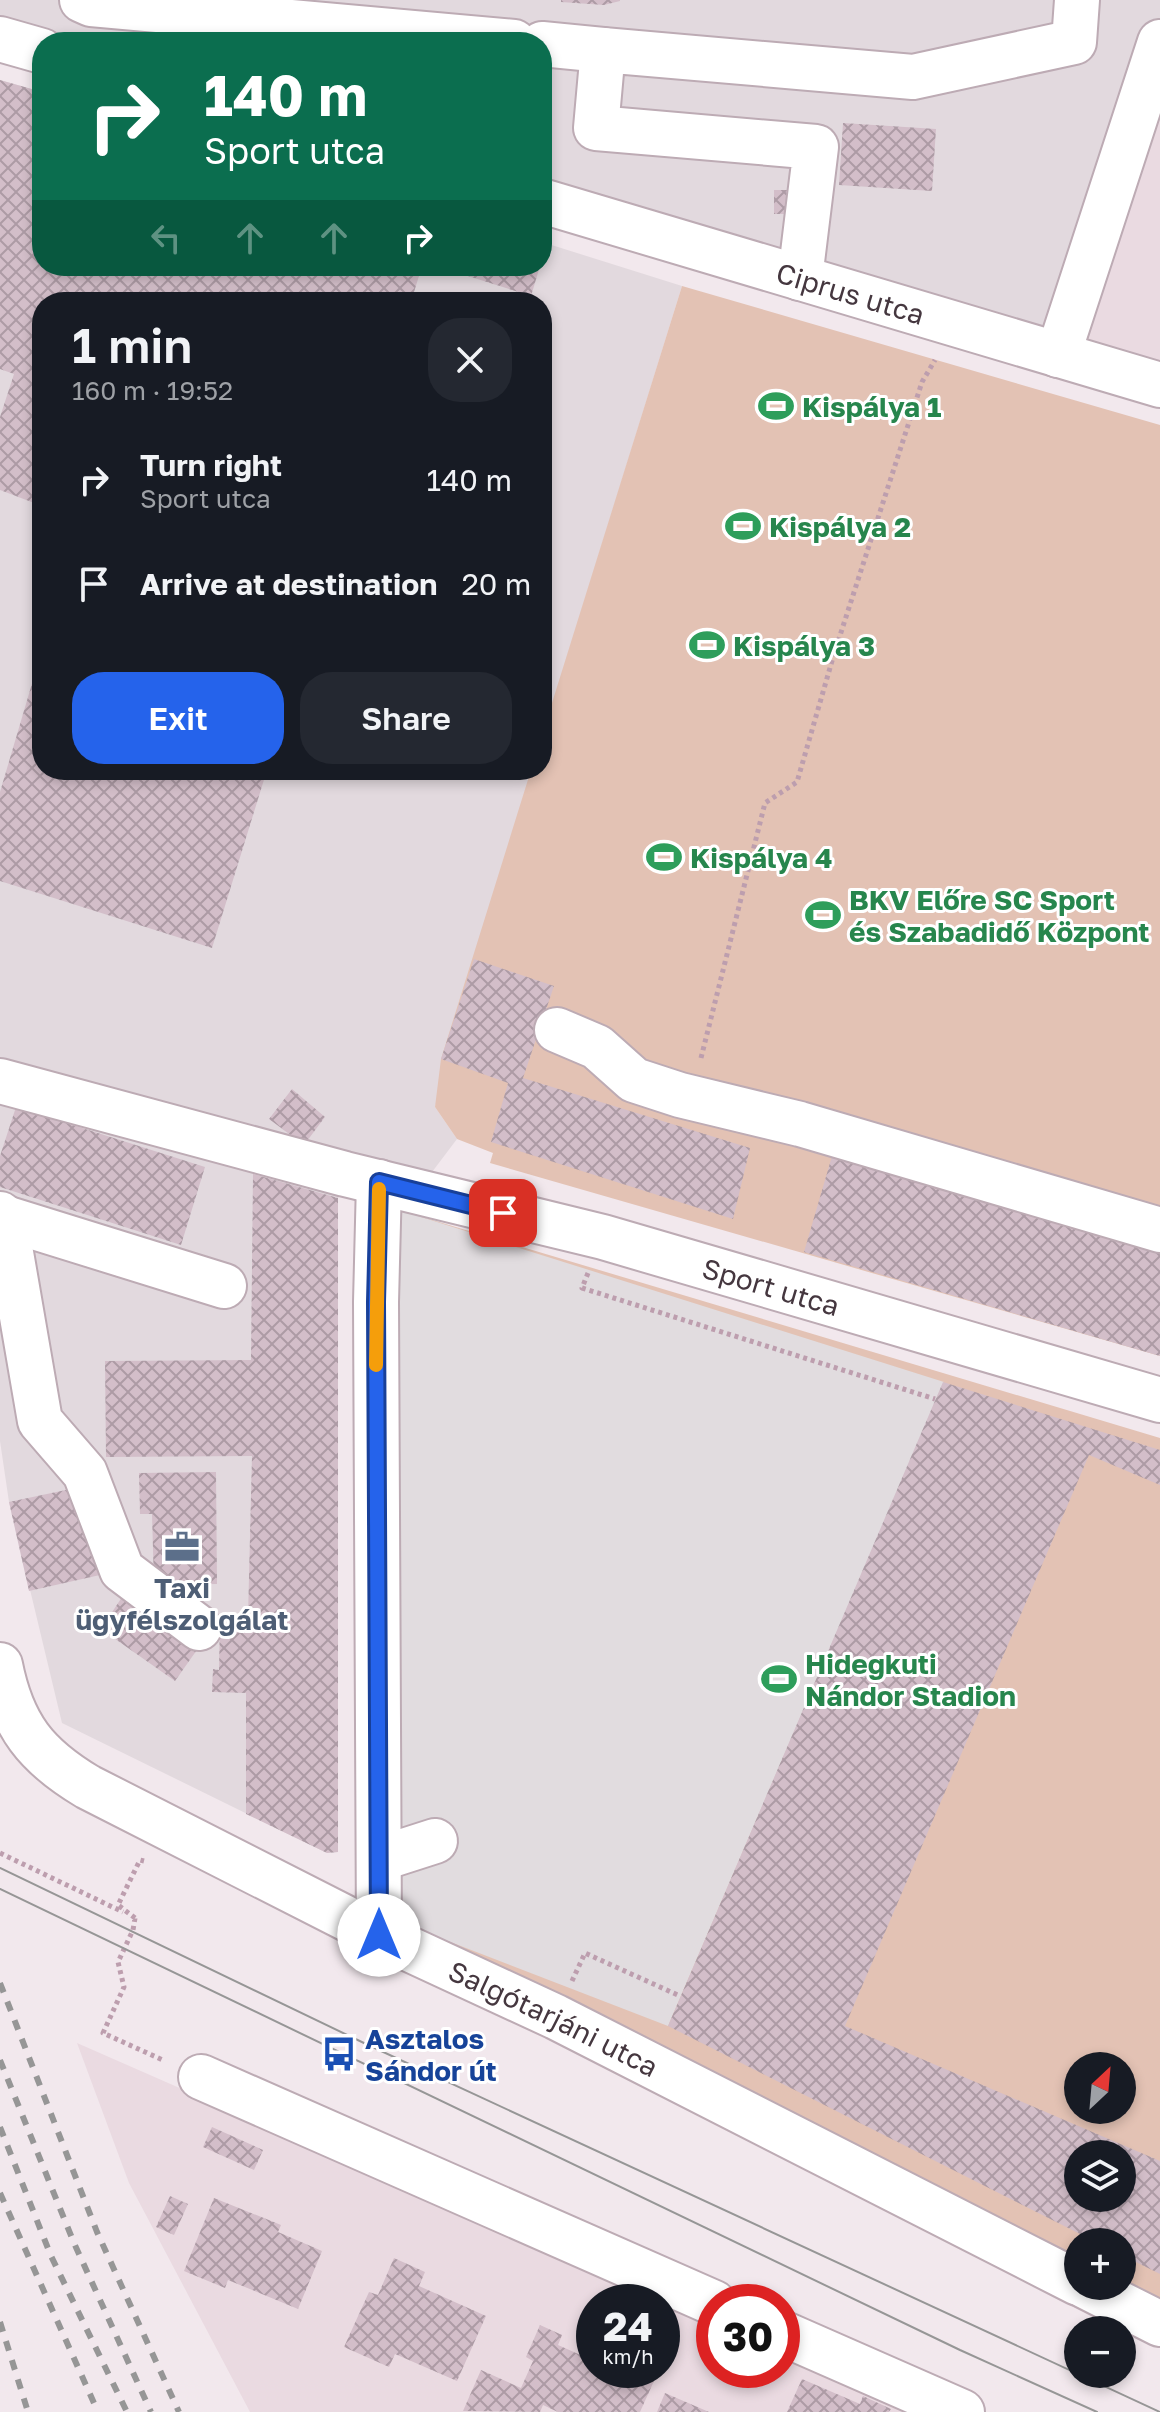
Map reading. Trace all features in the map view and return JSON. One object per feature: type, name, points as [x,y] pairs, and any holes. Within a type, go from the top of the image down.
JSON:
[{"type":"street","points":[[82,0],[91,4],[403,32]]},
{"type":"street","points":[[552,45],[913,77],[1074,42],[1077,0]]},
{"type":"street","points":[[0,39],[32,48]]},
{"type":"street","points":[[1058,355],[1160,42]]},
{"type":"street","points":[[603,50],[596,128],[816,147],[800,278]]},
{"type":"street","name":"Ciprus utca","points":[[552,204],[1160,385]]},
{"type":"street","points":[[557,1030],[597,1047],[634,1080],[691,1098],[812,1128],[1160,1230]]},
{"type":"street","name":"Sport utca","points":[[0,1081],[379,1182],[603,1237],[1160,1400]]},
{"type":"street","points":[[379,1182],[376,1302],[379,1935]]},
{"type":"street","points":[[199,1628],[122,1570],[85,1473],[40,1421],[2,1216],[224,1286]]},
{"type":"street","name":"Salgótarjáni utca","points":[[0,1665],[17,1720],[34,1747],[59,1769],[88,1787],[379,1935],[556,2017],[1064,2276]]},
{"type":"street","points":[[379,1859],[435,1841]]},
{"type":"street","points":[[201,2077],[696,2295]]},
{"type":"street","points":[[1113,2300],[1160,2324]]},
{"type":"street","points":[[800,2341],[962,2412]]},
{"type":"path","points":[[691,1098],[765,803],[797,782],[834,654],[922,382],[956,324]]},
{"type":"path","points":[[582,1288],[935,1399]]},
{"type":"path","points":[[0,1853],[135,1918]]},
{"type":"path","points":[[135,1918],[118,1905],[140,1860],[152,1865]]},
{"type":"path","points":[[135,1918],[133,1930],[118,1962],[124,1987],[103,2033],[201,2077]]},
{"type":"path","points":[[585,1953],[680,1996]]},
{"type":"shaded area","points":[[0,0],[1160,0],[1160,42],[1058,355],[552,204],[552,32],[32,32],[32,41],[0,39]]},
{"type":"shaded area","points":[[1160,42],[1160,385],[1058,355]]},
{"type":"shaded area","points":[[0,80],[32,89],[32,276],[552,276],[552,245],[682,286],[552,706],[552,292],[32,292],[32,780],[529,780],[435,1107],[457,1139],[426,1180],[345,1174],[338,1198],[338,1852],[327,1853],[62,1723],[9,1502],[0,1441]]},
{"type":"shaded area","name":"BKV Előre SC Sport és Szabadidő Központ","points":[[682,286],[1160,425],[1160,1356],[490,1163],[493,1153],[457,1139],[435,1107],[441,1059],[528,780],[552,780],[552,703]]},
{"type":"shaded area","name":"Hidegkuti Nándor Stadion","points":[[399,1210],[1160,1438],[1160,2299],[1136,2287],[1136,2228],[1064,2228],[1064,2251],[396,1921]]},
{"type":"shaded area","points":[[399,1210],[944,1382],[668,2026],[396,1921]]},
{"type":"shaded area","points":[[77,2043],[627,2284],[576,2284],[576,2388],[680,2388],[680,2307],[696,2314],[696,2388],[800,2388],[800,2360],[918,2412],[250,2412],[129,2183]]},
{"type":"building","points":[[561,0],[620,0],[620,1],[604,5]]},
{"type":"building","points":[[0,80],[32,89],[32,276],[419,276],[414,292],[32,292],[32,502],[0,490],[0,417],[14,374],[0,369]]},
{"type":"building","points":[[843,123],[936,129],[932,191],[839,185]]},
{"type":"building","points":[[774,190],[796,190],[796,214],[774,214]]},
{"type":"building","points":[[468,276],[537,276],[532,292],[518,292]]},
{"type":"building","points":[[32,684],[32,780],[264,780],[212,948],[0,881],[0,792]]},
{"type":"building","points":[[474,959],[554,986],[523,1078],[750,1148],[733,1219],[491,1142],[508,1083],[441,1059]]},
{"type":"building","points":[[292,1089],[325,1117],[304,1145],[269,1119]]},
{"type":"building","points":[[16,1107],[205,1167],[181,1245],[0,1187],[0,1156]]},
{"type":"building","points":[[839,1132],[1160,1225],[1160,1356],[804,1252]]},
{"type":"building","points":[[253,1174],[338,1198],[338,1852],[327,1853],[246,1814],[246,1693],[212,1692],[213,1669],[219,1670],[220,1616],[248,1617],[252,1456],[106,1457],[105,1361],[251,1360]]},
{"type":"building","points":[[943,1382],[1160,1450],[1160,1485],[1089,1455],[845,2026],[1064,2120],[1064,2124],[1074,2124],[1111,2140],[1064,2140],[1064,2212],[1136,2212],[1136,2151],[1160,2161],[1160,2274],[1136,2262],[1136,2228],[1068,2228],[668,2026]]},
{"type":"building","points":[[216,1472],[217,1584],[154,1585],[152,1514],[140,1514],[139,1473]]},
{"type":"building","points":[[80,1487],[100,1575],[29,1591],[9,1502]]},
{"type":"building","points":[[124,1594],[199,1647],[175,1681],[101,1629]]},
{"type":"building","points":[[212,2127],[263,2150],[254,2170],[203,2147]]},
{"type":"building","points":[[170,2196],[188,2204],[174,2235],[156,2227]]},
{"type":"building","points":[[214,2198],[281,2225],[278,2232],[322,2251],[298,2309],[228,2280],[225,2288],[184,2271]]},
{"type":"building","points":[[394,2258],[425,2272],[419,2286],[486,2316],[457,2381],[395,2354],[389,2367],[344,2347],[369,2292],[378,2295]]},
{"type":"building","points":[[540,2325],[562,2335],[558,2345],[576,2353],[576,2388],[651,2388],[640,2412],[558,2412],[543,2405],[540,2412],[463,2411],[481,2370],[521,2388],[533,2361],[526,2357]]},
{"type":"building","points":[[802,2379],[860,2404],[863,2396],[891,2409],[889,2412],[787,2412]]},
{"type":"building","points":[[665,2393],[709,2412],[657,2412]]},
{"type":"tram line","points":[[0,1868],[366,2044],[1160,2412]]},
{"type":"tram line","points":[[0,1889],[960,2350],[1097,2412]]},
{"type":"railway","points":[[0,1983],[97,2232],[179,2412]]},
{"type":"railway","points":[[0,2060],[74,2243],[151,2412]]},
{"type":"railway","points":[[0,2127],[51,2256],[127,2412]]},
{"type":"railway","points":[[0,2193],[98,2412]]},
{"type":"railway","points":[[0,2322],[28,2412]]},
{"type":"slow traffic","points":[[376,1365],[379,1189]]},
{"type":"place","name":"Kispálya 1","points":[[776,406]]},
{"type":"place","name":"Kispálya 2","points":[[743,526]]},
{"type":"place","name":"Kispálya 3","points":[[707,645]]},
{"type":"place","name":"Kispálya 4","points":[[664,857]]},
{"type":"place","name":"BKV Előre SC Sport és Szabadidő Központ","points":[[823,915]]},
{"type":"place","name":"Taxi ügyfélszolgálat","points":[[182,1547]]},
{"type":"place","name":"Hidegkuti Nándor Stadion","points":[[779,1679]]},
{"type":"place","name":"Asztalos Sándor út","points":[[339,2054]]},
{"type":"route","points":[[379,1935],[376,1302],[379,1182],[503,1213]]}]
